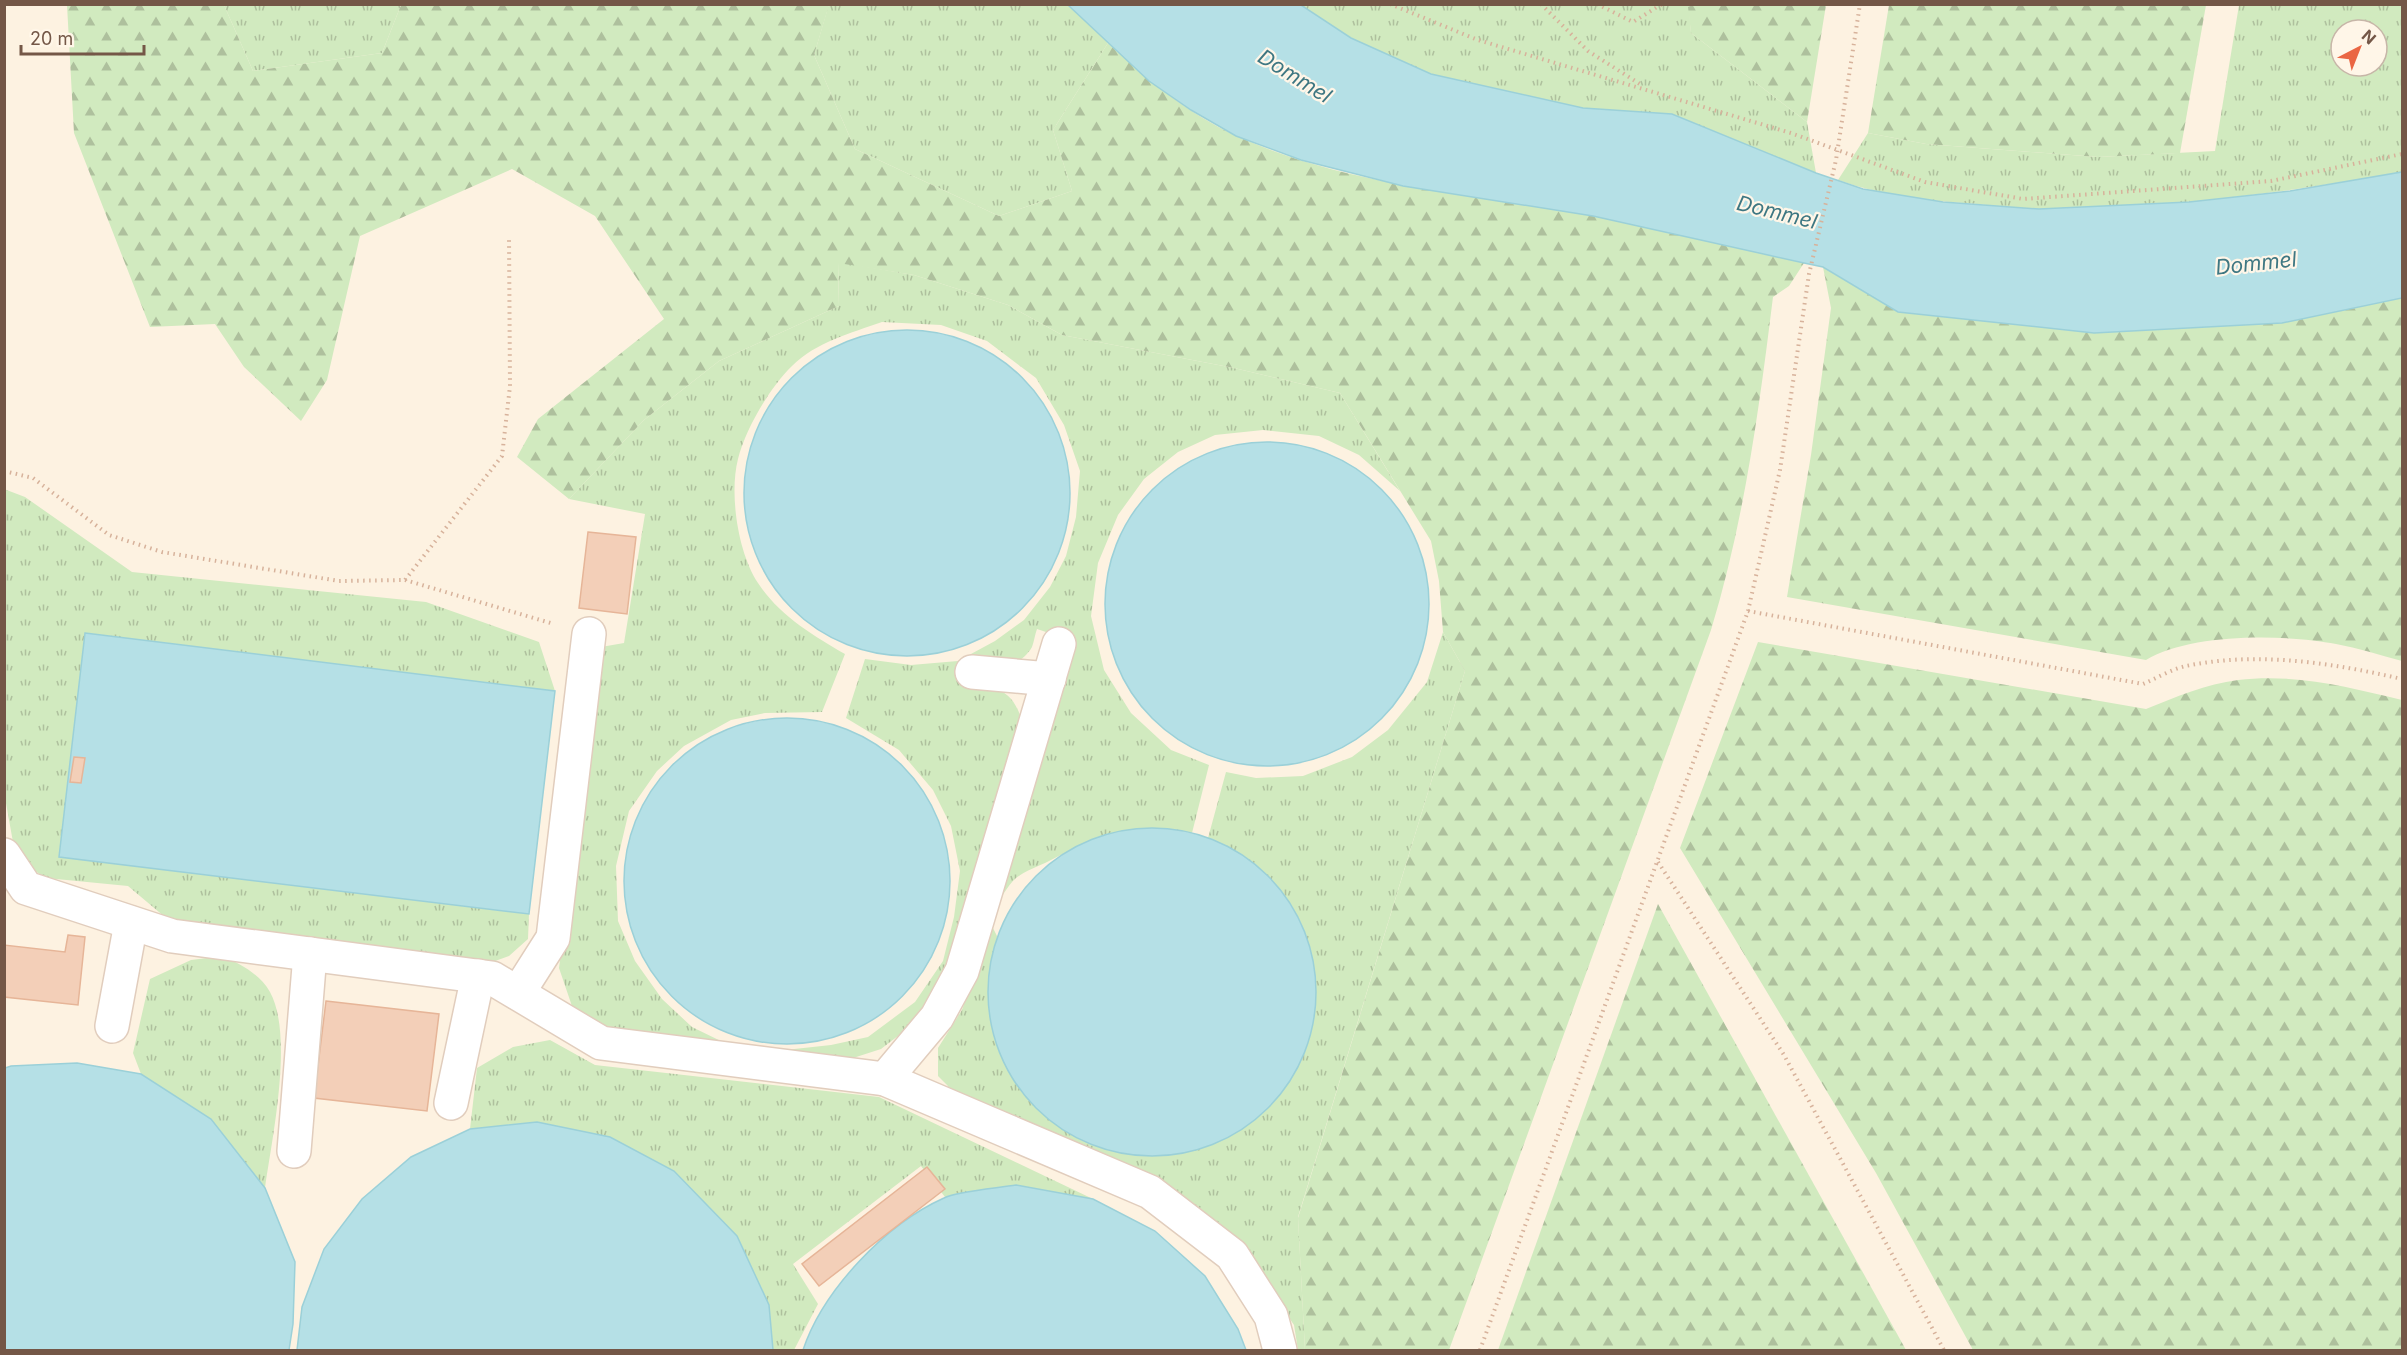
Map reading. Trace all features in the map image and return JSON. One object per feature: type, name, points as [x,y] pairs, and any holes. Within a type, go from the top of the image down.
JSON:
[{"type":"lane","points":[[518,993],[553,938],[589,634]]},
{"type":"lane","points":[[885,1079],[937,1017],[962,972],[1059,644]]},
{"type":"lane","points":[[972,672],[1049,679]]},
{"type":"lane","points":[[4,855],[26,888],[172,936],[492,978],[601,1043],[885,1079],[1150,1192],[1232,1255],[1271,1316],[1281,1350]]},
{"type":"lane","points":[[112,1026],[130,923]]},
{"type":"lane","points":[[294,1151],[310,954]]},
{"type":"lane","points":[[451,1103],[478,976]]},
{"type":"path","points":[[1390,4],[1478,40],[1791,133],[1925,182],[2024,199],[2271,181],[2403,154]]},
{"type":"path","points":[[1541,4],[1588,51],[1648,89]]},
{"type":"path","points":[[1597,4],[1632,22],[1662,4]]},
{"type":"path","points":[[1480,1350],[1748,611],[1780,470],[1809,274],[1838,150],[1860,4]]},
{"type":"path","points":[[405,580],[502,456],[510,386],[509,236]]},
{"type":"path","points":[[4,471],[33,478],[109,535],[162,552],[339,581],[405,580],[589,634]]},
{"type":"path","points":[[1748,611],[2143,684],[2184,666],[2242,659],[2282,659],[2362,670],[2403,679]]},
{"type":"path","points":[[1658,862],[1784,1055],[1944,1350]]},
{"type":"green space","points":[[829,4],[1068,5],[1108,43],[1053,130],[1072,191],[999,216],[855,149],[814,55]]},
{"type":"green space","points":[[67,5],[224,5],[253,71],[382,53],[401,5],[829,5],[814,55],[855,149],[999,216],[1072,191],[1053,130],[1108,43],[1153,82],[1202,117],[1237,136],[1313,164],[1430,190],[1614,220],[1804,263],[1789,286],[1773,297],[1749,465],[1733,548],[1711,630],[1449,1350],[1305,1350],[1298,1218],[1465,671],[1443,632],[1439,581],[1431,541],[1340,393],[1234,368],[1062,335],[1008,305],[914,275],[838,263],[839,306],[719,361],[644,420],[569,499],[517,457],[538,419],[664,319],[595,216],[512,169],[360,236],[327,380],[301,421],[244,367],[215,324],[150,327],[74,133]]},
{"type":"green space","points":[[224,5],[401,5],[382,53],[253,71]]},
{"type":"green space","points":[[1301,5],[1693,5],[1689,8],[1691,33],[1807,122],[1816,173],[1672,114],[1583,108],[1431,74],[1351,38]]},
{"type":"green space","points":[[1693,5],[1826,5],[1807,122],[1691,33],[1688,7]]},
{"type":"green space","points":[[1889,5],[2206,5],[2180,153],[2098,157],[1926,144],[1868,133]]},
{"type":"green space","points":[[2239,5],[2402,5],[2402,172],[2312,187],[2177,203],[2040,209],[1906,197],[1838,180],[1868,133],[1926,144],[2098,157],[2215,151]]},
{"type":"green space","points":[[838,262],[914,275],[1008,305],[1062,335],[1234,368],[1340,393],[1400,491],[1359,455],[1319,436],[1263,430],[1215,435],[1178,452],[1144,479],[1118,515],[1098,563],[1091,616],[1104,670],[1131,713],[1171,750],[1209,765],[1192,833],[1172,830],[1136,830],[1084,844],[1016,878],[991,912],[1073,641],[1037,629],[1032,647],[1025,656],[1017,661],[998,665],[958,662],[960,684],[990,688],[1005,693],[1011,699],[1021,718],[950,965],[934,1002],[907,1029],[881,1049],[850,1059],[777,1051],[831,1045],[868,1037],[915,1002],[943,961],[954,917],[960,871],[951,826],[933,790],[899,750],[846,718],[865,659],[911,665],[958,661],[995,641],[1024,620],[1050,587],[1066,556],[1076,517],[1080,471],[1064,425],[1036,378],[987,341],[941,325],[882,322],[834,339],[801,358],[767,397],[746,435],[735,473],[737,523],[745,556],[766,594],[786,615],[845,654],[822,712],[765,713],[731,720],[684,746],[657,771],[629,811],[616,866],[618,921],[635,961],[662,999],[692,1027],[729,1045],[758,1049],[600,1031],[574,1012],[559,968],[601,647],[624,643],[645,514],[569,499],[644,420],[719,361],[839,306]]},
{"type":"green space","points":[[1823,267],[1898,312],[2094,333],[2282,323],[2402,298],[2402,661],[2336,644],[2291,638],[2212,640],[2165,651],[2146,660],[1787,597],[1811,455],[1831,308]]},
{"type":"green space","points":[[4,489],[25,497],[132,572],[426,602],[539,642],[555,691],[86,633],[59,857],[529,914],[528,939],[509,956],[484,965],[172,923],[128,886],[46,878],[16,859],[4,792]]},
{"type":"green space","points":[[1443,632],[1465,671],[1298,1217],[1305,1350],[1298,1350],[1294,1325],[1236,1239],[960,1098],[938,1076],[938,1048],[962,1010],[991,924],[998,938],[990,981],[992,1024],[997,1044],[1005,1064],[1017,1082],[1051,1118],[1072,1135],[1092,1145],[1114,1151],[1136,1155],[1159,1155],[1201,1147],[1238,1130],[1269,1105],[1293,1074],[1309,1038],[1315,998],[1312,958],[1298,917],[1281,891],[1248,861],[1208,838],[1226,772],[1256,778],[1303,776],[1352,757],[1388,730],[1427,682]]},
{"type":"green space","points":[[1758,642],[2146,709],[2214,685],[2259,678],[2321,682],[2402,700],[2402,1350],[1973,1350],[1876,1173],[1680,848]]},
{"type":"green space","points":[[1658,904],[1906,1350],[1498,1350]]},
{"type":"green space","points":[[223,956],[243,966],[261,980],[270,992],[277,1011],[281,1060],[276,1116],[265,1188],[211,1119],[141,1074],[133,1053],[150,979],[191,960]]},
{"type":"green space","points":[[550,1040],[595,1065],[879,1097],[1093,1199],[1016,1185],[945,1197],[921,1166],[793,1264],[818,1304],[794,1350],[773,1350],[769,1305],[537,1122],[470,1129],[477,1068],[513,1047]]},
{"type":"water","name":"Dommel","points":[[1068,5],[1301,5],[1351,38],[1431,74],[1583,108],[1672,114],[1816,173],[1863,189],[1943,202],[2039,209],[2189,202],[2290,191],[2402,172],[2402,298],[2282,323],[2094,333],[1898,312],[1823,267],[1593,216],[1403,186],[1301,160],[1236,136],[1191,110],[1149,81]]},
{"type":"water","points":[[907,330],[939,333],[984,349],[1022,378],[1051,416],[1067,461],[1070,493],[1067,525],[1051,570],[1022,608],[984,637],[939,653],[907,656],[875,653],[830,637],[792,608],[763,570],[747,525],[744,493],[747,461],[763,416],[792,378],[830,349],[875,333]]},
{"type":"water","points":[[1267,442],[1299,445],[1329,454],[1357,469],[1382,489],[1402,514],[1417,542],[1426,572],[1429,604],[1426,636],[1417,666],[1402,694],[1382,719],[1357,739],[1329,754],[1299,763],[1267,766],[1235,763],[1205,754],[1177,739],[1152,719],[1132,694],[1117,666],[1108,636],[1105,604],[1108,572],[1117,542],[1132,514],[1152,489],[1177,469],[1205,454],[1235,445]]},
{"type":"water","points":[[85,633],[555,691],[529,914],[59,857]]},
{"type":"water","points":[[787,718],[819,721],[849,731],[877,746],[902,766],[922,791],[937,819],[947,849],[950,881],[947,913],[937,943],[922,971],[902,996],[877,1016],[849,1031],[819,1041],[787,1044],[755,1041],[725,1031],[697,1016],[672,996],[652,971],[637,943],[627,913],[624,881],[627,849],[637,819],[652,791],[672,766],[697,746],[725,731],[755,721]]},
{"type":"water","points":[[1152,828],[1199,835],[1215,841],[1243,856],[1268,876],[1288,901],[1303,929],[1309,945],[1316,992],[1309,1039],[1303,1055],[1288,1083],[1268,1108],[1243,1128],[1215,1143],[1199,1149],[1152,1156],[1105,1149],[1089,1143],[1061,1128],[1036,1108],[1016,1083],[1001,1055],[995,1039],[988,992],[995,945],[1001,929],[1016,901],[1036,876],[1061,856],[1089,841],[1105,835]]},
{"type":"water","points":[[77,1063],[141,1074],[211,1119],[265,1188],[295,1262],[293,1324],[289,1350],[5,1350],[5,1068]]},
{"type":"water","points":[[537,1122],[610,1137],[674,1171],[737,1236],[769,1305],[773,1350],[297,1350],[302,1307],[324,1249],[362,1199],[411,1157],[470,1129]]},
{"type":"water","points":[[1016,1185],[1093,1199],[1155,1231],[1205,1276],[1238,1329],[1246,1350],[803,1350],[812,1327],[841,1282],[859,1261],[900,1224],[944,1198]]},
{"type":"building","points":[[588,532],[636,537],[627,614],[579,608]]},
{"type":"building","points":[[74,757],[85,758],[81,783],[70,782]]},
{"type":"building","points":[[68,935],[85,937],[78,1005],[4,997],[4,945],[65,952]]},
{"type":"building","points":[[326,1001],[439,1014],[427,1111],[314,1098]]},
{"type":"building","points":[[927,1167],[945,1189],[819,1286],[802,1264]]}]
